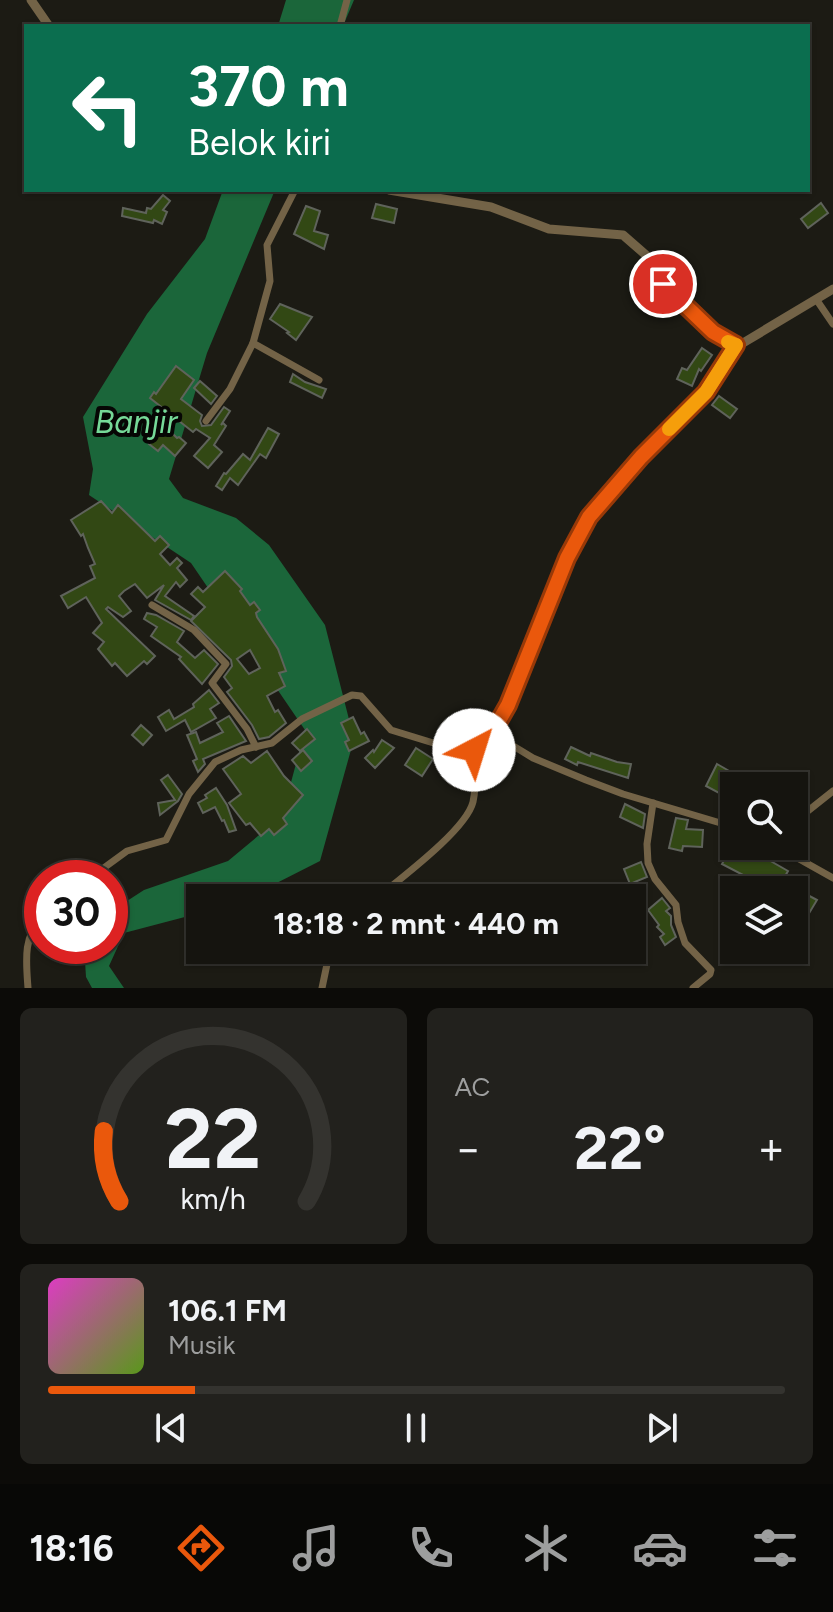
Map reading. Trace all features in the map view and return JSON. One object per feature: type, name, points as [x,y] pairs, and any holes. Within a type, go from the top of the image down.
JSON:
[{"type":"street","points":[[31,0],[48,24]]},
{"type":"street","points":[[341,24],[347,0]]},
{"type":"street","points":[[206,421],[230,389],[253,343],[270,281],[267,245],[294,192]]},
{"type":"street","points":[[401,192],[491,207],[549,229],[623,235],[647,256],[668,289],[713,332],[736,345]]},
{"type":"street","points":[[115,860],[127,851],[166,840],[189,794],[210,766],[230,754],[280,739],[302,719],[348,695],[361,696],[391,730],[464,753],[471,752],[492,733],[508,705],[567,558],[589,517],[641,457],[706,392],[736,345],[833,289]]},
{"type":"street","points":[[816,299],[833,324]]},
{"type":"street","points":[[253,343],[319,380]]},
{"type":"street","points":[[152,605],[194,630],[226,664],[212,683],[247,729],[256,747]]},
{"type":"street","points":[[492,733],[533,758],[614,791],[720,823]]},
{"type":"street","points":[[394,884],[466,818],[475,793],[471,752]]},
{"type":"street","points":[[808,811],[833,791]]},
{"type":"street","points":[[653,803],[647,844],[648,863],[655,879],[676,905],[685,943],[711,970],[693,988]]},
{"type":"street","points":[[801,860],[833,878]]},
{"type":"street","points":[[25,964],[28,988]]},
{"type":"street","points":[[322,988],[327,964]]},
{"type":"water","points":[[286,0],[354,0],[344,24],[279,24]]},
{"type":"water","name":"Banjir","points":[[222,192],[274,192],[207,353],[169,479],[183,498],[236,518],[269,545],[325,625],[354,739],[320,861],[275,884],[186,884],[186,917],[128,932],[128,900],[144,890],[228,861],[282,816],[305,730],[191,563],[89,495],[93,469],[83,417],[147,314],[205,239]]},
{"type":"water","name":"Banjir","points":[[85,964],[110,964],[124,988],[92,988],[86,977]]},
{"type":"building","points":[[163,195],[170,201],[163,210],[167,212],[162,224],[122,216],[123,208],[146,213],[147,208],[151,209]]},
{"type":"building","points":[[821,203],[828,213],[808,228],[801,219]]},
{"type":"building","points":[[376,204],[397,209],[394,223],[372,218]]},
{"type":"building","points":[[306,206],[320,211],[314,231],[328,235],[324,249],[294,234]]},
{"type":"building","points":[[280,304],[312,317],[296,340],[270,319]]},
{"type":"building","points":[[702,348],[712,355],[701,371],[699,369],[692,386],[677,379],[682,368],[687,370]]},
{"type":"building","points":[[176,366],[194,380],[181,399],[202,415],[202,426],[211,425],[224,407],[230,411],[221,425],[226,426],[214,445],[222,452],[208,468],[194,456],[210,438],[196,429],[193,432],[150,398]]},
{"type":"building","points":[[293,374],[326,389],[322,398],[290,382]]},
{"type":"building","points":[[200,381],[217,396],[211,404],[194,388]]},
{"type":"building","points":[[719,396],[737,409],[730,418],[712,405]]},
{"type":"building","points":[[163,424],[186,443],[175,456],[163,445],[158,451],[149,444]]},
{"type":"building","points":[[268,428],[279,434],[266,458],[260,454],[238,485],[230,478],[222,490],[216,486],[243,454],[250,460]]},
{"type":"building","points":[[101,501],[112,513],[118,505],[155,541],[160,536],[169,545],[160,554],[170,565],[177,558],[182,563],[177,568],[187,580],[180,587],[176,582],[165,596],[194,616],[191,620],[155,600],[164,585],[147,598],[135,584],[124,591],[119,596],[131,611],[123,617],[108,607],[106,609],[155,656],[127,676],[115,663],[112,666],[98,649],[104,642],[93,633],[102,623],[86,597],[68,608],[61,596],[95,578],[90,566],[95,564],[83,534],[81,536],[71,520]]},
{"type":"building","points":[[225,571],[242,589],[240,591],[250,605],[254,602],[260,610],[256,613],[257,617],[278,649],[286,671],[279,673],[285,686],[267,696],[275,712],[278,710],[286,723],[269,737],[259,739],[227,692],[232,688],[224,677],[232,666],[231,660],[191,621],[205,607],[191,594],[198,587],[203,592]],"holes":[[[250,650],[260,668],[249,674],[237,659]]]},
{"type":"building","points":[[147,613],[184,631],[177,642],[195,658],[204,650],[218,664],[202,684],[179,659],[181,657],[151,636],[157,627],[144,619]]},
{"type":"building","points":[[209,690],[219,703],[210,709],[216,718],[191,732],[185,720],[166,731],[158,717],[169,710],[174,719],[194,707],[193,704]]},
{"type":"building","points":[[229,716],[246,741],[203,759],[205,764],[198,772],[193,761],[197,759],[187,735],[196,732],[200,743],[223,732],[217,723]]},
{"type":"building","points":[[353,717],[361,734],[364,732],[369,741],[349,751],[345,742],[349,740],[341,723]]},
{"type":"building","points":[[141,725],[152,735],[143,745],[132,735]]},
{"type":"building","points":[[307,729],[315,739],[300,751],[292,743]]},
{"type":"building","points":[[382,740],[394,748],[375,768],[365,758],[374,752]]},
{"type":"building","points":[[571,747],[590,756],[591,753],[631,764],[628,778],[565,759]]},
{"type":"building","points":[[416,748],[433,759],[422,776],[405,765]]},
{"type":"building","points":[[303,750],[312,761],[301,771],[292,760]]},
{"type":"building","points":[[267,751],[284,776],[303,795],[283,818],[287,824],[274,835],[269,829],[261,836],[250,823],[246,825],[229,803],[241,794],[223,769],[243,756],[251,763]]},
{"type":"building","points":[[717,764],[731,772],[720,772],[719,793],[706,786]]},
{"type":"building","points":[[168,775],[182,794],[160,815],[158,803],[175,800],[161,780]]},
{"type":"building","points":[[216,788],[227,805],[236,830],[229,832],[215,807],[203,813],[198,803]]},
{"type":"building","points":[[625,804],[645,814],[643,828],[620,817]]},
{"type":"building","points":[[676,818],[688,820],[686,829],[703,830],[702,847],[683,846],[682,851],[669,848]]},
{"type":"building","points":[[724,860],[769,860],[788,871],[785,876],[745,876],[722,864]]},
{"type":"building","points":[[641,862],[647,877],[630,884],[624,869]]},
{"type":"building","points":[[808,895],[817,900],[808,915]]},
{"type":"building","points":[[662,898],[670,908],[666,911],[671,916],[676,937],[665,945],[660,937],[664,934],[648,910]]},
{"type":"slow traffic","points":[[669,429],[706,392],[731,356],[736,345],[728,342]]},
{"type":"route","points":[[474,750],[492,733],[508,705],[567,558],[589,517],[641,457],[706,392],[736,345],[713,332],[663,284]]}]
